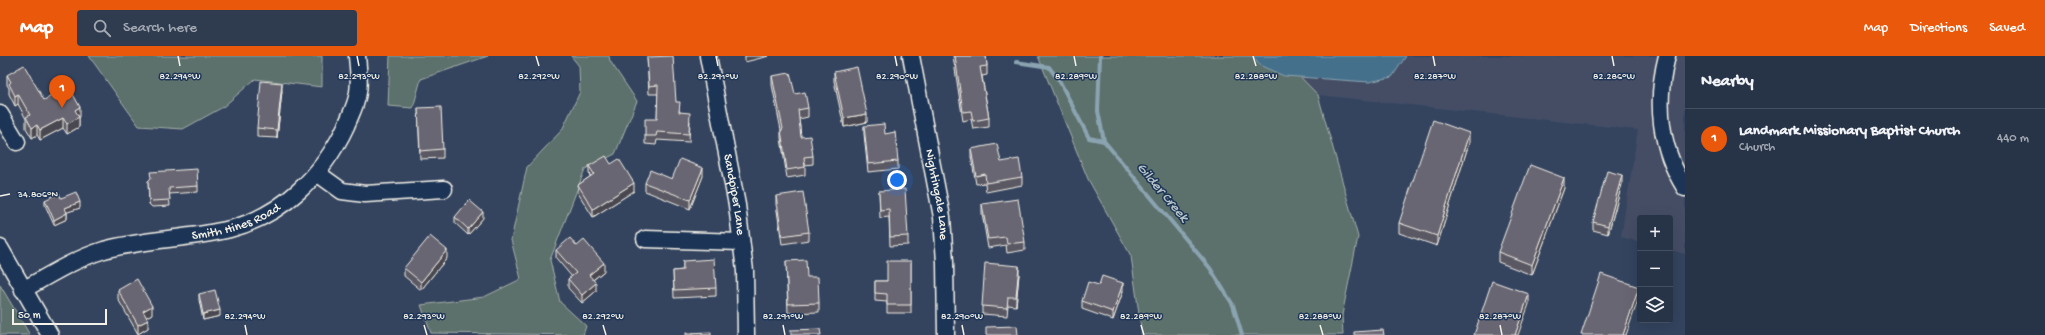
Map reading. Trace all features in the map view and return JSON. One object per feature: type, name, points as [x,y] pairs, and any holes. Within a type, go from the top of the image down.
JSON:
[{"type":"street","name":"Smith Hines Road","points":[[23,290],[67,264],[105,250],[230,228],[261,217],[301,190],[317,173],[337,146],[350,118],[358,93],[358,56]]},
{"type":"street","name":"Sandpiper Lane","points":[[708,56],[737,205],[745,271],[746,335]]},
{"type":"street","name":"Nightingale Lane","points":[[911,56],[942,217],[945,262],[946,335]]},
{"type":"street","points":[[1667,56],[1661,77],[1660,117],[1672,163],[1685,188]]},
{"type":"street","points":[[0,114],[18,142]]},
{"type":"street","points":[[317,173],[342,191],[365,194],[444,189]]},
{"type":"street","points":[[645,239],[741,242]]},
{"type":"street","points":[[0,248],[50,335]]},
{"type":"shaded area","points":[[1253,56],[1406,56],[1392,77],[1369,82],[1284,76],[1259,65]]},
{"type":"shaded area","points":[[1280,56],[1685,56],[1685,254],[1673,251],[1673,215],[1637,215],[1637,241],[1621,237],[1638,130],[1318,95]]},
{"type":"green space","points":[[89,56],[322,56],[322,87],[255,79],[223,107],[183,129],[139,126]]},
{"type":"green space","points":[[390,56],[488,56],[421,79],[413,108],[388,106]]},
{"type":"green space","points":[[571,56],[609,56],[610,61],[637,101],[615,154],[585,169],[550,260],[560,302],[586,326],[583,335],[431,333],[421,305],[484,297],[521,279],[511,240],[527,167],[562,130],[580,92],[579,66]]},
{"type":"green space","points":[[1038,56],[1280,56],[1318,95],[1358,237],[1342,315],[1343,335],[1142,335],[1131,256],[1088,179]]},
{"type":"green space","points":[[0,285],[30,335],[0,335]]},
{"type":"building","points":[[673,56],[676,102],[680,102],[679,112],[690,113],[689,134],[657,132],[656,136],[645,136],[645,119],[657,119],[658,85],[649,86],[647,57]]},
{"type":"building","points":[[955,56],[986,56],[987,66],[980,67],[989,118],[973,121],[971,111],[963,112]]},
{"type":"building","points":[[24,65],[44,100],[69,87],[80,107],[75,110],[79,117],[67,124],[63,118],[40,130],[37,125],[32,128],[26,117],[30,115],[18,94],[15,96],[9,84],[11,82],[7,75]]},
{"type":"building","points":[[857,67],[867,114],[844,118],[834,72]]},
{"type":"building","points":[[790,73],[795,94],[805,92],[808,108],[798,110],[801,137],[810,136],[813,156],[804,157],[805,167],[787,170],[781,130],[783,129],[772,76]]},
{"type":"building","points":[[261,81],[282,83],[277,130],[257,128]]},
{"type":"building","points":[[441,107],[443,149],[420,151],[418,108]]},
{"type":"building","points":[[1433,120],[1469,133],[1437,236],[1399,223]]},
{"type":"building","points":[[884,124],[885,134],[895,132],[898,161],[868,164],[864,126]]},
{"type":"building","points":[[997,144],[1001,162],[1019,159],[1022,177],[986,183],[985,174],[976,176],[971,149]]},
{"type":"building","points":[[606,156],[611,164],[619,159],[634,183],[593,209],[578,185],[594,174],[589,166]]},
{"type":"building","points":[[680,159],[703,168],[690,200],[645,183],[650,170],[672,179]]},
{"type":"building","points":[[1530,165],[1564,178],[1532,265],[1498,252]]},
{"type":"building","points":[[197,169],[198,186],[169,188],[170,200],[152,201],[149,198],[148,181],[151,178],[150,172]]},
{"type":"building","points":[[1607,171],[1622,175],[1608,226],[1593,222]]},
{"type":"building","points":[[905,189],[908,236],[890,237],[889,209],[880,210],[879,191]]},
{"type":"building","points":[[76,192],[80,202],[65,208],[67,213],[54,220],[45,200],[59,193],[61,198]]},
{"type":"building","points":[[803,192],[809,232],[782,236],[776,196]]},
{"type":"building","points":[[1018,199],[1025,242],[1007,244],[1006,237],[988,239],[982,204]]},
{"type":"building","points":[[469,200],[483,212],[468,229],[455,217]]},
{"type":"building","points":[[430,236],[447,250],[421,282],[404,268]]},
{"type":"building","points":[[570,238],[577,246],[584,240],[604,263],[589,275],[596,283],[582,295],[568,279],[576,273],[556,250]]},
{"type":"building","points":[[714,259],[716,288],[674,290],[673,271],[683,270],[683,261]]},
{"type":"building","points":[[806,260],[807,277],[818,277],[819,303],[788,304],[786,261]]},
{"type":"building","points":[[887,261],[911,261],[911,305],[887,305],[887,294],[875,293],[875,281],[887,281]]},
{"type":"building","points":[[985,263],[1019,266],[1016,297],[1008,297],[1007,308],[982,306]]},
{"type":"building","points":[[1601,274],[1637,286],[1637,293],[1623,335],[1581,335]]},
{"type":"building","points":[[1102,276],[1123,283],[1113,312],[1082,301],[1088,282],[1099,285]]},
{"type":"building","points":[[137,279],[152,306],[143,311],[148,320],[138,325],[118,290]]},
{"type":"building","points":[[1492,281],[1529,294],[1515,335],[1474,335]]},
{"type":"building","points":[[215,290],[220,310],[203,314],[199,294]]},
{"type":"building","points":[[1017,326],[1018,335],[986,335],[986,327]]},
{"type":"building","points":[[820,329],[821,335],[791,335],[791,330]]},
{"type":"building","points":[[1383,330],[1384,335],[1354,335],[1354,332]]},
{"type":"building","points":[[711,332],[711,335],[686,335],[686,333]]},
{"type":"waterway","name":"Gilder Creek","points":[[1100,56],[1098,111],[1104,141],[1210,268],[1233,305],[1242,335]]},
{"type":"waterway","points":[[1016,62],[1049,67],[1060,82],[1089,138],[1104,141]]},
{"type":"place","name":"Landmark Missionary Baptist Church","points":[[62,108]]}]
